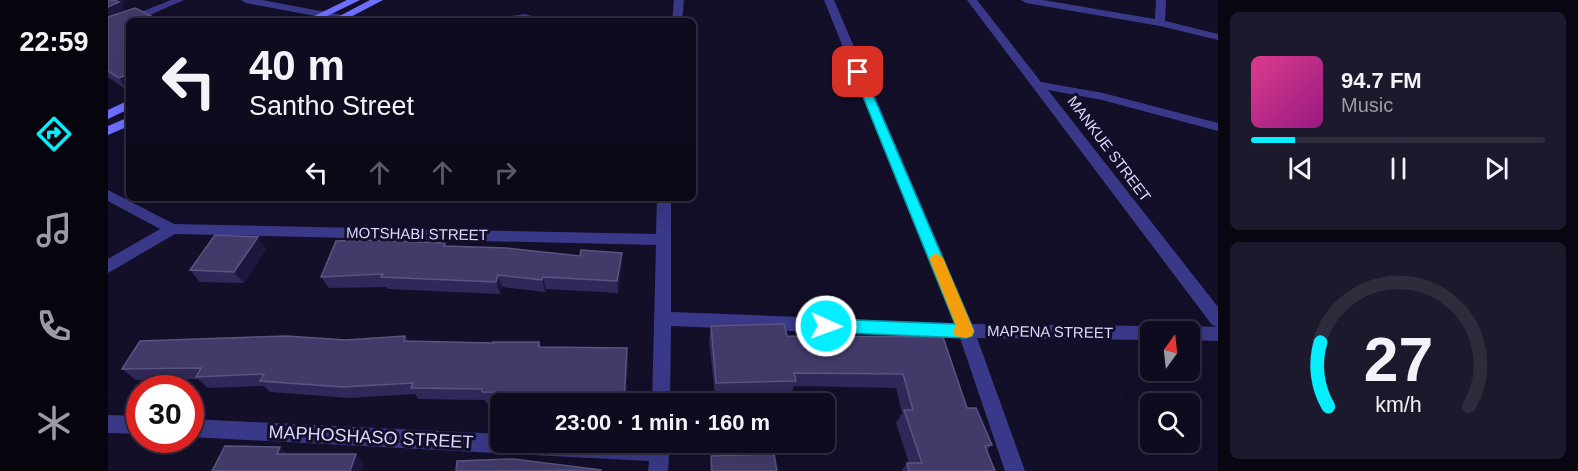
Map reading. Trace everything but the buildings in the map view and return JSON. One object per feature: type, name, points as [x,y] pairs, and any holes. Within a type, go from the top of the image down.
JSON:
[{"type":"street","points":[[135,18],[179,0]]},
{"type":"street","points":[[246,0],[336,18]]},
{"type":"street","points":[[315,18],[355,0]]},
{"type":"street","points":[[341,18],[378,0]]},
{"type":"street","points":[[677,18],[679,0]]},
{"type":"street","points":[[829,0],[966,331],[1015,471]]},
{"type":"street","name":"MANKUE STREET","points":[[972,0],[1218,320]]},
{"type":"street","points":[[1026,0],[1160,23],[1218,37]]},
{"type":"street","points":[[1160,23],[1161,0]]},
{"type":"street","points":[[108,29],[126,22]]},
{"type":"street","points":[[1039,85],[1103,97],[1218,127]]},
{"type":"street","points":[[108,115],[126,106]]},
{"type":"street","points":[[108,131],[126,122]]},
{"type":"street","name":"MOTSHABI STREET","points":[[108,195],[172,229],[663,240]]},
{"type":"street","points":[[660,393],[664,201]]},
{"type":"street","points":[[108,267],[172,229]]},
{"type":"street","name":"MAPENA STREET","points":[[663,319],[966,331],[1140,333]]},
{"type":"street","points":[[1200,333],[1218,334]]},
{"type":"street","points":[[108,424],[126,425]]},
{"type":"street","name":"MAPHOSHASO STREET","points":[[204,429],[659,455]]},
{"type":"slow traffic","points":[[936,258],[966,331],[961,331]]},
{"type":"route","points":[[826,326],[966,331],[858,72]]}]
